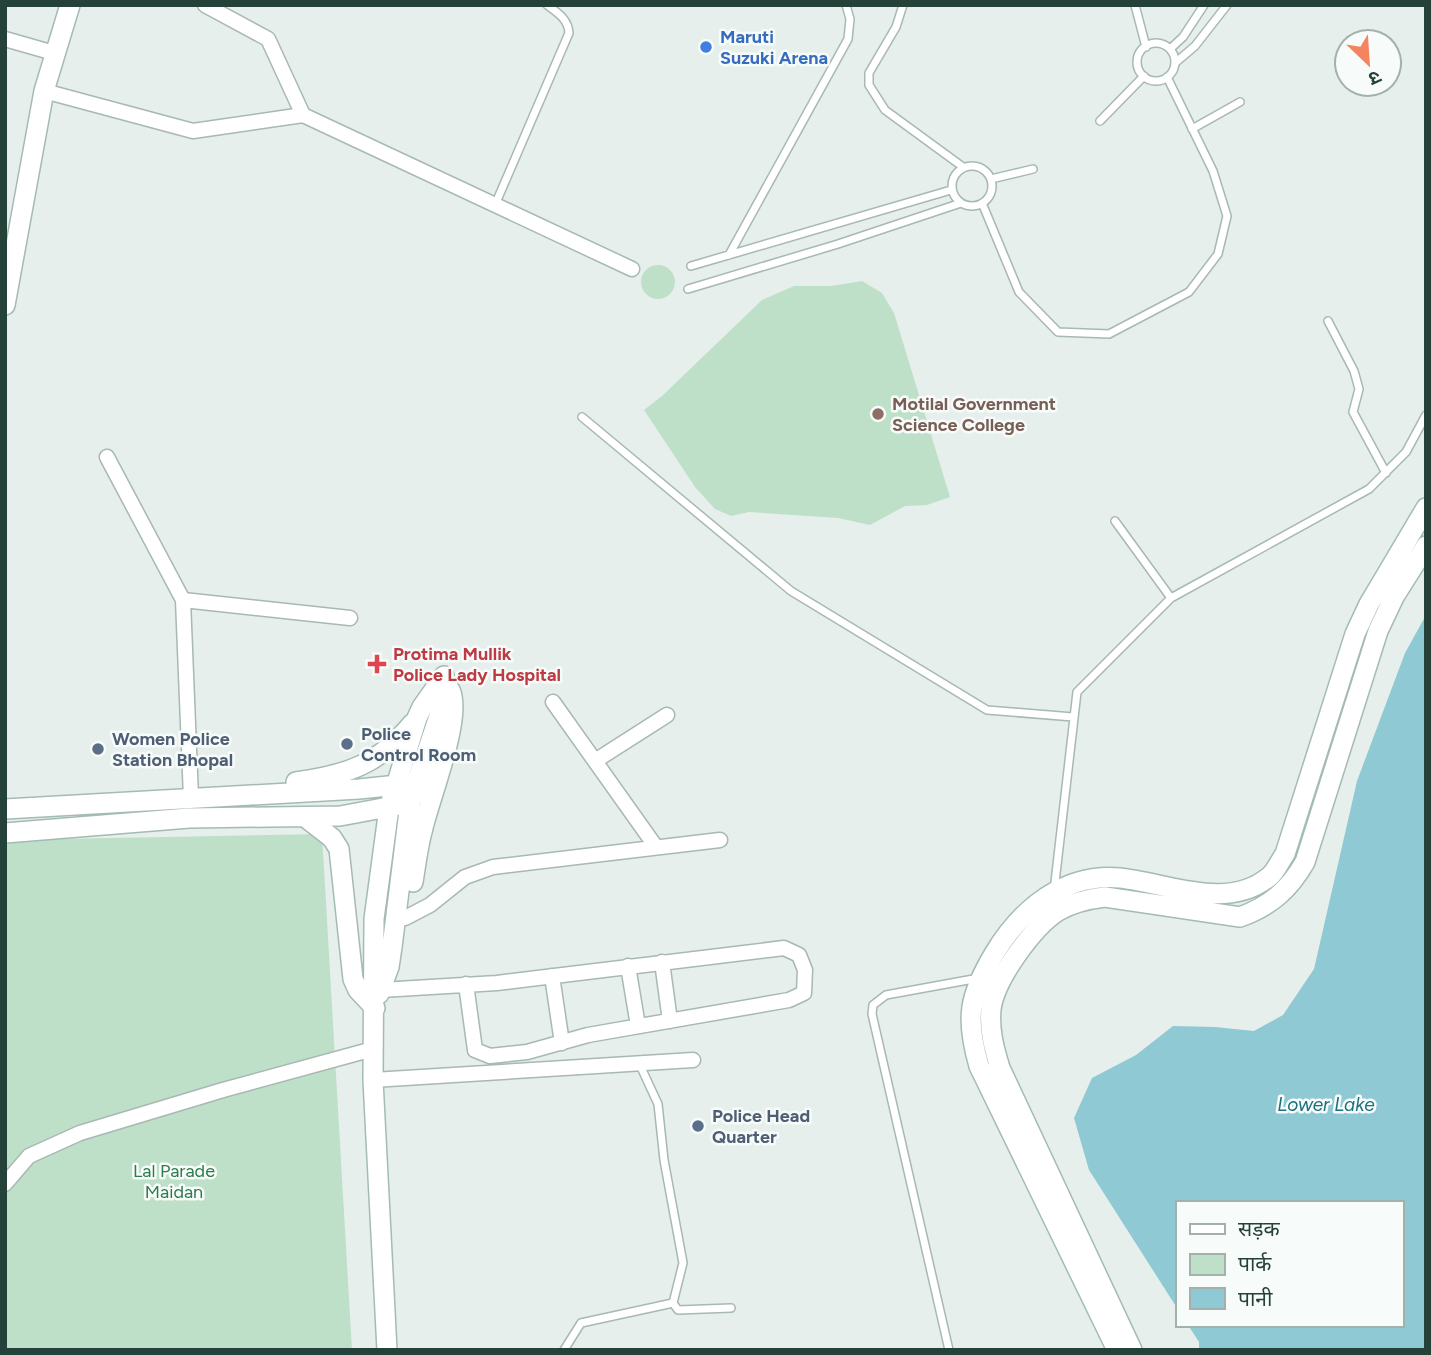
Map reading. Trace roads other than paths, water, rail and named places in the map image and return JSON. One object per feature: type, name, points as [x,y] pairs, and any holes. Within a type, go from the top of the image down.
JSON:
[{"type":"main road","points":[[5,305],[44,90],[70,5]]},
{"type":"main road","points":[[1132,1350],[1000,1068],[990,1037],[993,975],[1006,934],[1031,907],[1054,891],[1083,881],[1119,878],[1206,894],[1251,887],[1271,875],[1285,854],[1355,634],[1369,604],[1426,508]]},
{"type":"main road","points":[[1116,1350],[979,1066],[974,1048],[971,1004],[993,975],[1055,913],[1088,898],[1105,897],[1240,917],[1258,910],[1280,895],[1296,878],[1305,862],[1378,631],[1394,597],[1426,546]]},
{"type":"main road","points":[[387,1350],[373,1080],[378,999],[374,919],[389,808],[417,718],[444,676]]},
{"type":"main road","points":[[391,955],[410,803],[440,713],[444,676]]},
{"type":"main road","points":[[378,999],[410,903],[422,830],[453,721],[453,695],[444,676]]},
{"type":"main road","points":[[241,795],[262,786],[313,779],[352,769],[377,758],[398,741],[417,718]]},
{"type":"main road","points":[[5,809],[417,783]]},
{"type":"main road","points":[[5,833],[189,818],[340,816],[410,803]]},
{"type":"main road","points":[[305,817],[332,838],[339,849],[353,979],[358,990],[378,999]]},
{"type":"street","points":[[205,5],[268,39],[303,116]]},
{"type":"street","points":[[5,39],[54,53]]},
{"type":"street","points":[[44,90],[193,131],[303,116],[632,269]]},
{"type":"street","points":[[107,457],[183,600],[191,797]]},
{"type":"street","points":[[183,600],[350,618]]},
{"type":"street","points":[[553,702],[656,847]]},
{"type":"street","points":[[595,761],[667,715]]},
{"type":"street","points":[[405,918],[429,905],[465,877],[493,867],[720,840]]},
{"type":"street","points":[[378,999],[466,984],[785,948],[799,956],[805,970],[804,993],[789,1000],[587,1034],[527,1052],[490,1056],[475,1050],[466,984]]},
{"type":"street","points":[[662,962],[670,1021]]},
{"type":"street","points":[[628,966],[638,1026]]},
{"type":"street","points":[[552,976],[562,1042]]},
{"type":"street","points":[[5,1184],[29,1156],[80,1133],[373,1049]]},
{"type":"street","points":[[373,1080],[693,1060]]},
{"type":"lane","points":[[495,205],[569,33],[568,25],[562,17],[547,5]]},
{"type":"lane","points":[[729,254],[848,39],[850,19],[846,5]]},
{"type":"lane","points":[[903,5],[896,27],[869,73],[869,85],[885,110],[963,167],[976,166],[988,173],[991,179],[990,193],[982,203],[969,206],[954,196],[951,190],[953,177],[963,167]]},
{"type":"lane","points":[[1135,5],[1146,47]]},
{"type":"lane","points":[[1170,49],[1183,37],[1204,5]]},
{"type":"lane","points":[[1175,63],[1170,49],[1162,44],[1155,43],[1139,53],[1138,66],[1144,76],[1155,81],[1167,77],[1175,63],[1195,46],[1227,5]]},
{"type":"lane","points":[[1100,121],[1144,76]]},
{"type":"lane","points":[[982,203],[1019,292],[1058,332],[1109,334],[1189,292],[1218,254],[1227,216],[1213,171],[1167,77]]},
{"type":"lane","points":[[1192,129],[1240,102]]},
{"type":"lane","points":[[991,179],[1033,169]]},
{"type":"lane","points":[[691,266],[951,190]]},
{"type":"lane","points":[[688,289],[838,244],[961,203]]},
{"type":"lane","points":[[1328,321],[1354,371],[1359,388],[1353,412],[1385,473]]},
{"type":"lane","points":[[1054,891],[1077,692],[1171,598],[1369,489],[1406,452],[1426,415]]},
{"type":"lane","points":[[582,417],[790,591],[987,710],[1073,717]]},
{"type":"lane","points":[[1115,521],[1171,598]]},
{"type":"lane","points":[[949,1350],[872,1014],[873,1005],[886,995],[993,975]]},
{"type":"lane","points":[[639,1063],[658,1104],[664,1160],[683,1263],[673,1303],[678,1310],[731,1308]]},
{"type":"lane","points":[[564,1350],[581,1323],[673,1303]]},
{"type":"water","name":"Lower Lake","points":[[1426,615],[1426,1350],[1199,1350],[1199,1342],[1189,1327],[1403,1327],[1403,1201],[1176,1201],[1176,1306],[1089,1170],[1074,1118],[1092,1078],[1136,1055],[1173,1026],[1254,1031],[1283,1015],[1314,969],[1357,781],[1405,653]]},
{"type":"place","name":"Maruti Suzuki Arena","points":[[706,47]]},
{"type":"place","name":"Motilal Government Science College","points":[[878,414]]},
{"type":"place","name":"Protima Mullik Police Lady Hospital","points":[[377,664]]},
{"type":"place","name":"Police Control Room","points":[[347,744]]},
{"type":"place","name":"Women Police Station Bhopal","points":[[98,749]]},
{"type":"place","name":"Police Head Quarter","points":[[698,1126]]},
{"type":"park label","name":"Lal Parade Maidan","points":[[174,1181]]}]
